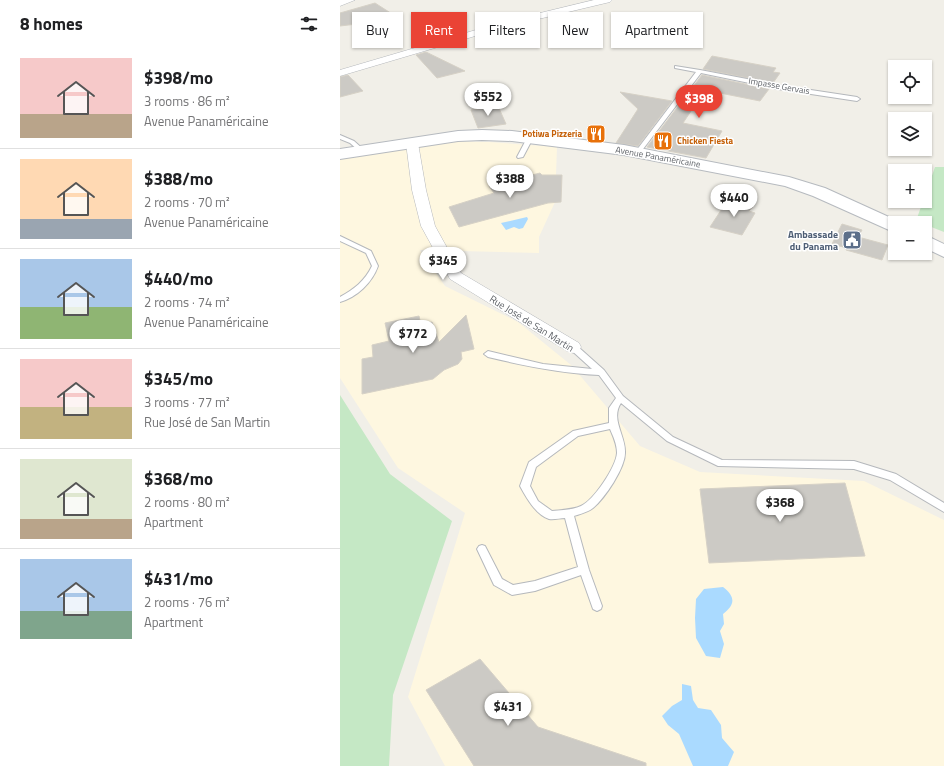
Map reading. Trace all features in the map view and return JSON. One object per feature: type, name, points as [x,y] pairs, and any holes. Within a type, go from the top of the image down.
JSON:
[{"type":"main road","name":"Avenue Panaméricaine","points":[[340,154],[473,135],[499,135],[530,138],[638,152],[789,182],[819,192],[888,223]]},
{"type":"main road","points":[[932,245],[944,251]]},
{"type":"street","points":[[340,3],[350,0]]},
{"type":"street","points":[[340,73],[569,7],[607,0]]},
{"type":"street","name":"Rue José de San Martin","points":[[412,143],[418,190],[428,226],[455,276],[573,347]]},
{"type":"lane","name":"Impasse Gervais","points":[[677,67],[778,87],[857,99]]},
{"type":"lane","points":[[638,152],[700,71]]},
{"type":"lane","points":[[340,137],[352,142],[361,150]]},
{"type":"lane","points":[[520,157],[530,138]]},
{"type":"lane","points":[[340,238],[369,252],[375,266],[371,277],[361,288],[340,300]]},
{"type":"lane","name":"Rue José de San Martin","points":[[573,347],[601,372],[620,398],[670,439],[721,464],[854,466],[893,477],[944,508]]},
{"type":"lane","points":[[488,354],[521,363],[556,370],[601,372]]},
{"type":"lane","points":[[613,424],[576,433],[532,465],[525,486],[535,504],[550,515],[568,512],[588,506],[603,490],[621,456],[619,440],[613,424],[613,408],[620,398]]},
{"type":"lane","points":[[568,512],[584,570],[597,606]]},
{"type":"lane","points":[[482,549],[498,582],[512,590],[535,586],[584,570]]},
{"type":"shaded area","points":[[427,141],[489,142],[557,147],[555,202],[539,237],[539,253],[420,250],[445,286],[518,322],[571,365],[640,446],[700,472],[864,481],[944,520],[944,766],[445,766],[408,697],[465,513],[398,468],[340,378],[340,156]]},
{"type":"green space","points":[[935,167],[944,167],[944,232],[932,227],[932,216],[918,216],[921,208],[932,208],[932,176]]},
{"type":"green space","points":[[340,395],[390,474],[452,521],[393,695],[389,766],[340,766]]},
{"type":"water","points":[[527,217],[528,219],[523,228],[519,229],[514,227],[506,230],[501,223]]},
{"type":"water","points":[[723,587],[732,598],[732,604],[723,614],[724,624],[720,631],[724,644],[720,658],[706,656],[696,638],[696,599],[704,589]]},
{"type":"water","points":[[682,684],[691,686],[693,700],[698,708],[711,710],[721,725],[722,738],[734,752],[728,766],[693,766],[679,734],[668,725],[662,716],[672,706],[682,700]]},
{"type":"building","points":[[375,3],[389,12],[352,12],[352,25],[340,26],[340,13]]},
{"type":"building","points":[[426,52],[465,71],[437,78],[416,55]]},
{"type":"building","points":[[712,56],[776,68],[773,72],[780,73],[773,83],[703,69]]},
{"type":"building","points":[[348,75],[363,91],[340,97],[340,77]]},
{"type":"building","points":[[702,75],[769,89],[760,101],[705,90],[683,123],[722,131],[706,158],[647,147]]},
{"type":"building","points":[[620,92],[672,101],[638,146],[616,143],[638,109]]},
{"type":"building","points":[[498,106],[506,124],[478,128],[471,110]]},
{"type":"building","points":[[540,173],[542,175],[562,175],[561,202],[548,203],[459,227],[449,207],[494,193],[489,186]]},
{"type":"building","points":[[727,201],[753,207],[749,211],[755,213],[742,235],[710,227]]},
{"type":"building","name":"Ambassade du Panama","points":[[842,224],[862,230],[858,237],[888,245],[882,260],[846,250],[847,248],[832,244]]},
{"type":"building","points":[[466,315],[474,349],[461,352],[462,359],[458,364],[444,370],[433,379],[362,394],[362,359],[373,357],[372,345],[389,341],[385,323],[419,316],[421,325],[432,322],[439,342]]},
{"type":"building","points":[[845,483],[865,556],[709,563],[700,489]]},
{"type":"building","points":[[480,659],[538,727],[646,763],[646,766],[474,766],[426,690]]},
{"type":"place","name":"Potiwa Pizzeria","points":[[596,134]]},
{"type":"place","name":"Chicken Fiesta","points":[[663,141]]},
{"type":"place","name":"Ambassade du Panama","points":[[852,240]]}]
